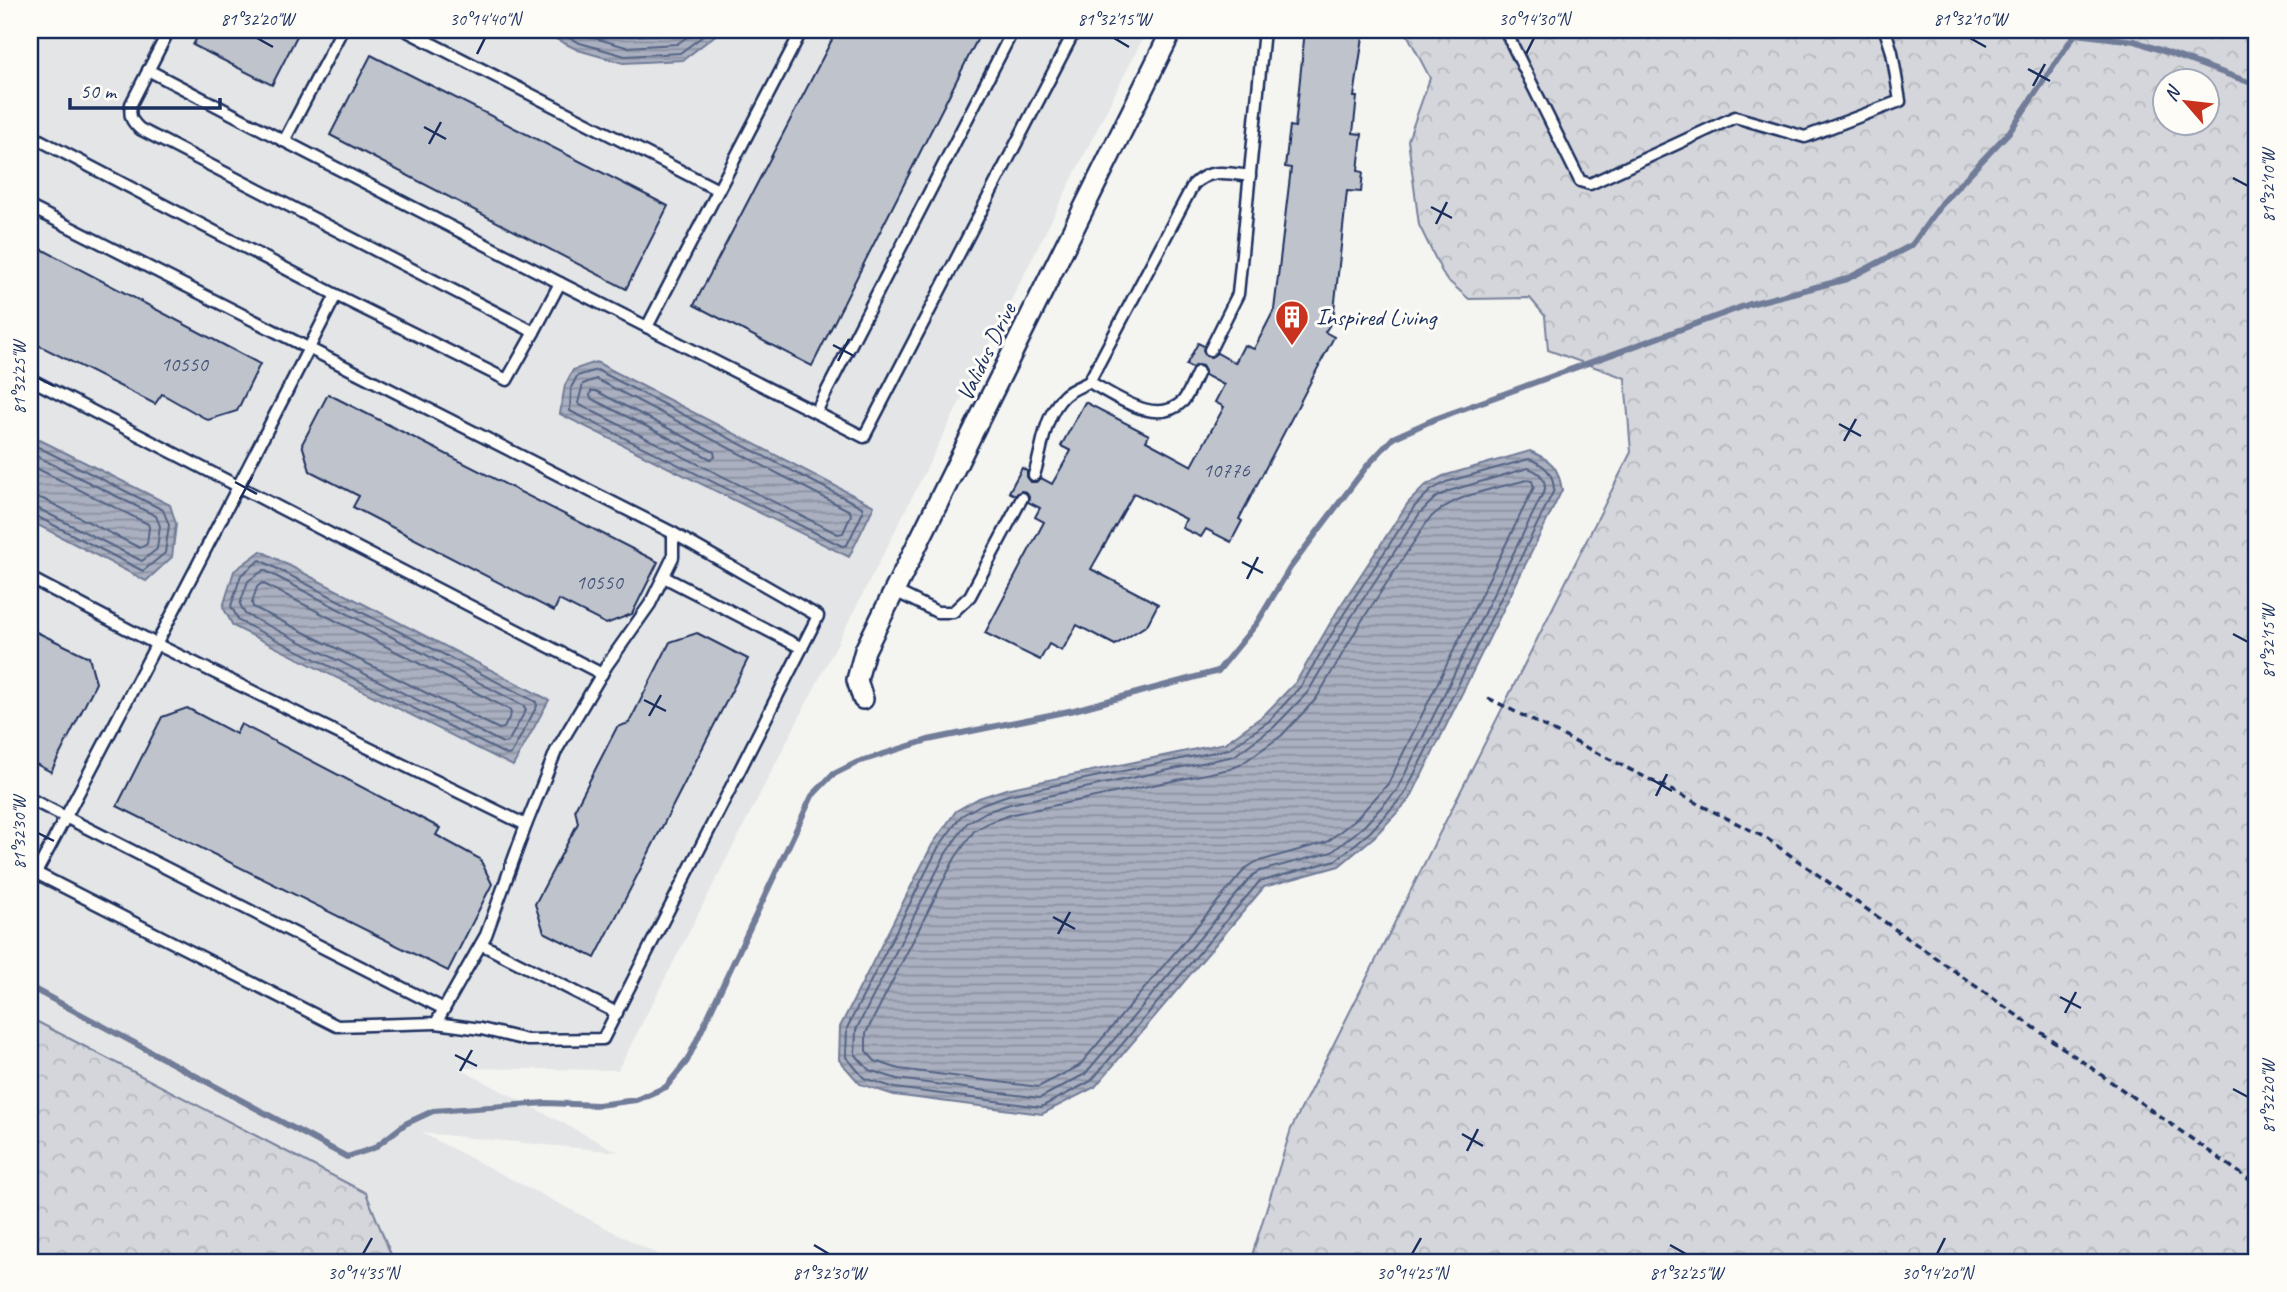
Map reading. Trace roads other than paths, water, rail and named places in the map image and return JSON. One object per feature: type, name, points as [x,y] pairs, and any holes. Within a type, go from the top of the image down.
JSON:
[{"type":"street","name":"Validus Drive","points":[[863,699],[856,680],[866,650],[1172,30]]},
{"type":"lane","points":[[169,30],[131,104],[129,114],[132,122],[140,129],[534,332]]},
{"type":"lane","points":[[284,141],[342,30]]},
{"type":"lane","points":[[405,30],[718,190]]},
{"type":"lane","points":[[647,327],[802,30]]},
{"type":"lane","points":[[816,412],[1013,30]]},
{"type":"lane","points":[[148,70],[864,437],[1075,30]]},
{"type":"lane","points":[[1210,350],[1238,294],[1264,30]]},
{"type":"lane","points":[[1505,30],[1580,181],[1590,184],[1735,117],[1805,137],[1900,101],[1892,52],[1885,30]]},
{"type":"lane","points":[[30,135],[336,295],[507,380],[560,283]]},
{"type":"lane","points":[[1034,475],[1040,458],[1042,439],[1052,413],[1065,394],[1088,382],[1193,186],[1199,178],[1217,172],[1250,176]]},
{"type":"lane","points":[[30,207],[309,348],[673,533],[818,616],[603,1039],[527,1040],[481,1028],[436,1023],[337,1026],[33,871],[66,817],[158,645],[239,486],[309,348],[336,295]]},
{"type":"lane","points":[[1088,382],[1145,410],[1157,413],[1183,400],[1198,372]]},
{"type":"lane","points":[[30,379],[602,674]]},
{"type":"lane","points":[[895,591],[937,612],[953,612],[970,596],[1021,498]]},
{"type":"lane","points":[[436,1023],[481,944],[556,751],[602,674],[650,604],[664,577],[673,557],[673,533]]},
{"type":"lane","points":[[664,577],[802,648]]},
{"type":"lane","points":[[30,578],[158,645],[526,825]]},
{"type":"lane","points":[[30,799],[444,1009]]},
{"type":"lane","points":[[481,944],[617,1013]]},
{"type":"water","points":[[538,30],[722,30],[683,60],[623,63],[578,50]]},
{"type":"water","points":[[596,362],[874,506],[849,557],[560,414],[565,385],[573,370]]},
{"type":"water","points":[[30,435],[170,505],[176,524],[172,557],[146,581],[30,521]]},
{"type":"water","points":[[1530,451],[1553,465],[1562,490],[1410,799],[1374,837],[1339,866],[1264,887],[1095,1087],[1042,1114],[894,1095],[860,1084],[839,1060],[840,1027],[932,845],[956,811],[979,798],[1006,789],[1225,743],[1264,715],[1296,682],[1339,608],[1408,503],[1426,485],[1443,476]]},
{"type":"water","points":[[261,551],[549,700],[513,766],[233,626],[223,607],[234,571]]},
{"type":"waterway","points":[[30,987],[347,1157],[374,1148],[405,1124],[433,1111],[546,1103],[598,1105],[636,1100],[666,1087],[687,1061],[812,796],[832,775],[858,762],[928,740],[1074,710],[1218,671],[1257,623],[1290,568],[1367,466],[1393,438],[1435,419],[1750,304],[1847,279],[1912,245],[1943,202],[2010,131],[2075,34],[2135,41],[2257,85]]},
{"type":"place","name":"Inspired Living","points":[[1292,347]]}]
